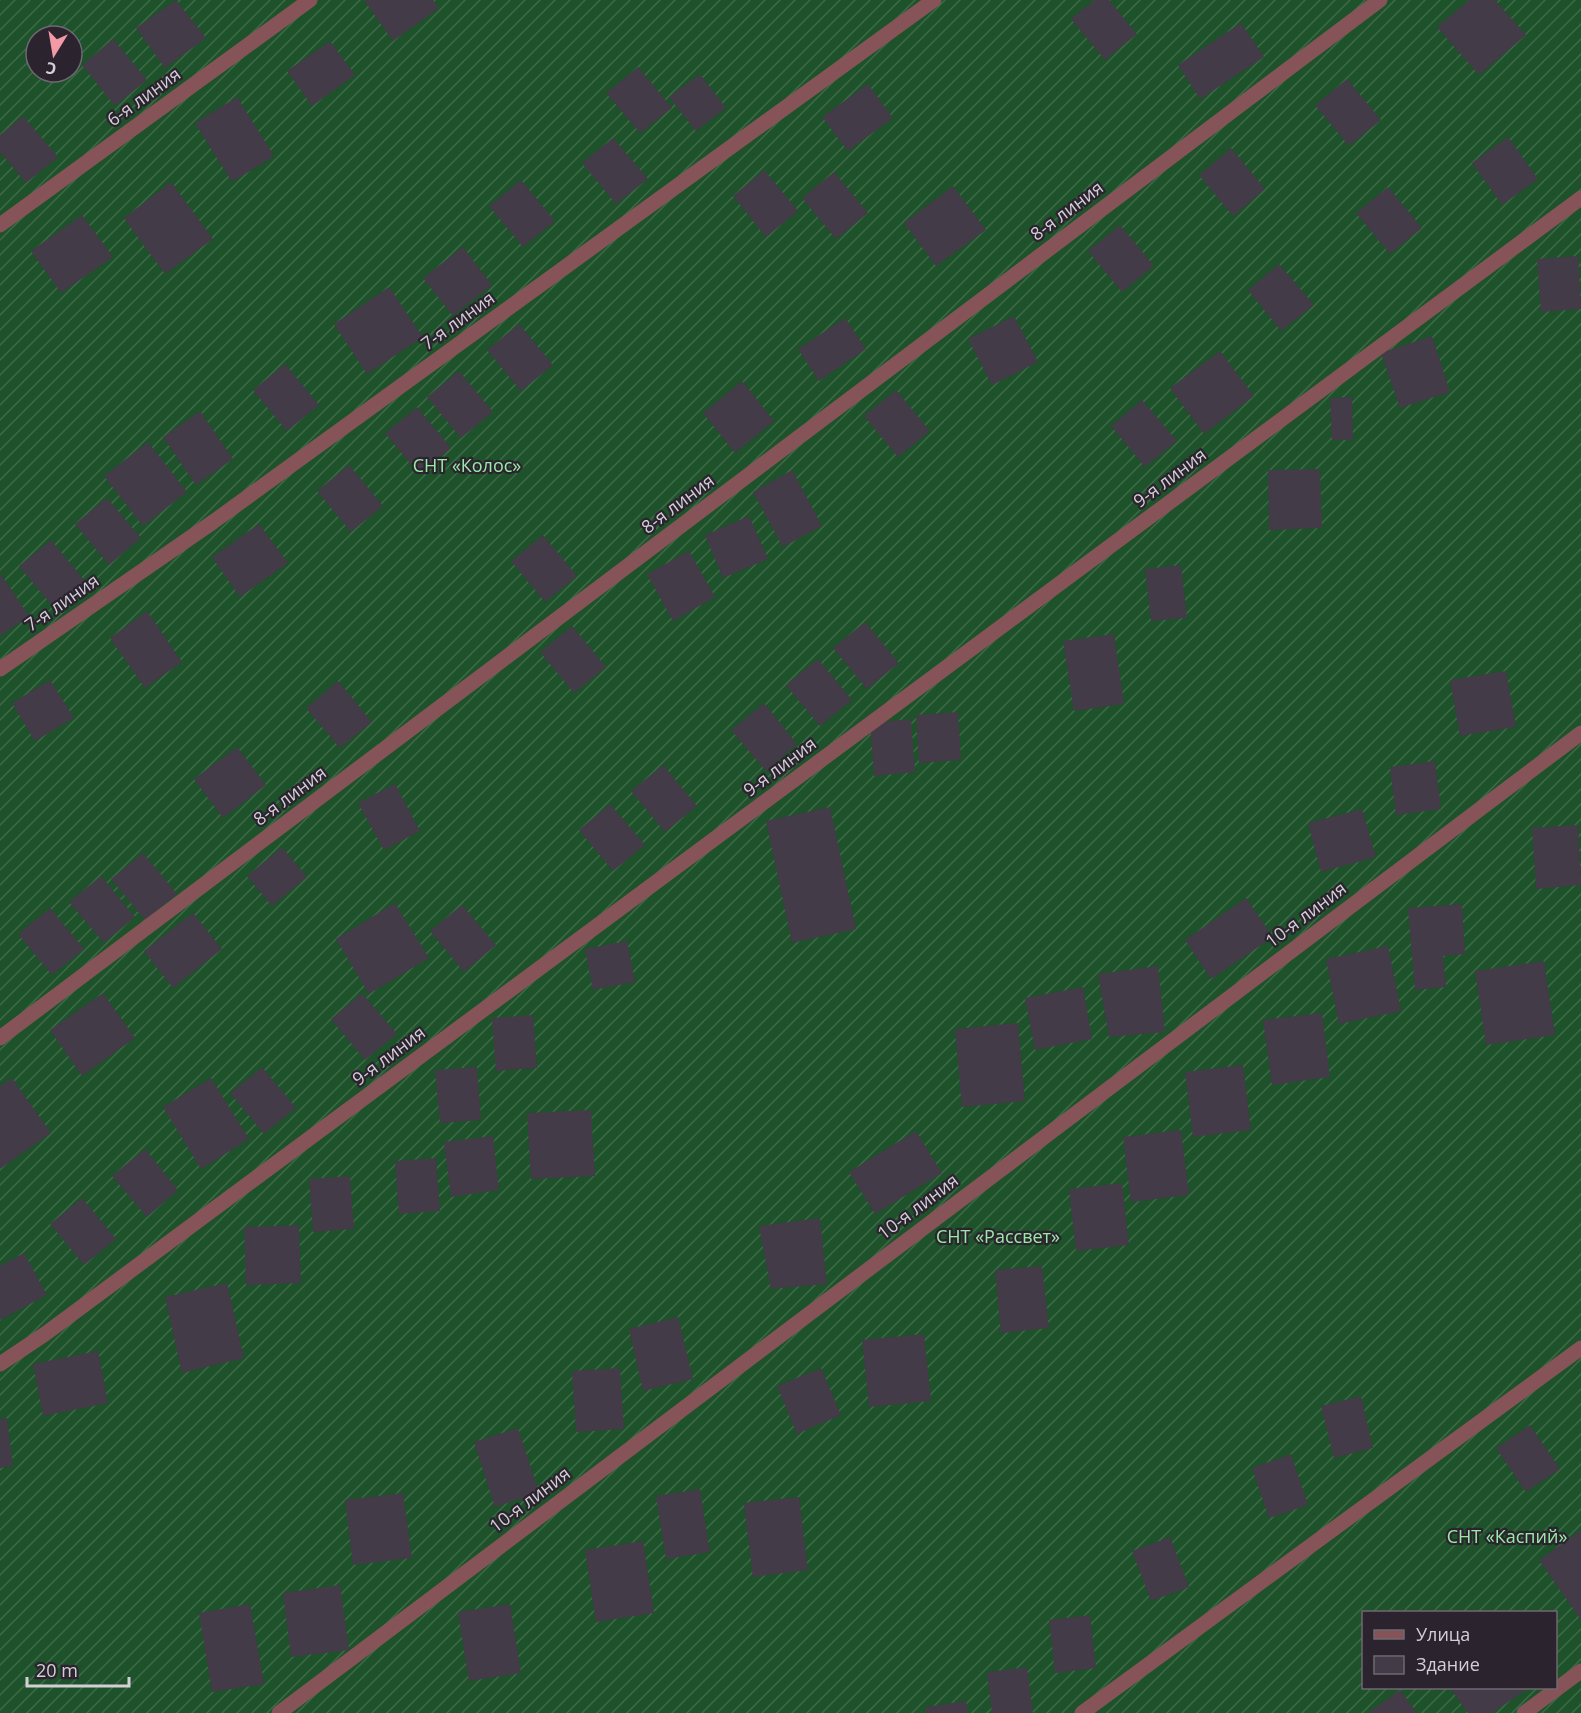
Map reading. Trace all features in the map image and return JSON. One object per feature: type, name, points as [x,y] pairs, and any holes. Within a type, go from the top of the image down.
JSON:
[{"type":"street","name":"6-я линия","points":[[0,225],[310,0]]},
{"type":"street","name":"7-я линия","points":[[0,669],[213,522],[934,0]]},
{"type":"street","name":"8-я линия","points":[[0,1038],[1380,0]]},
{"type":"street","name":"9-я линия","points":[[0,1364],[55,1327],[1581,198]]},
{"type":"street","name":"10-я линия","points":[[279,1713],[1581,733]]},
{"type":"street","points":[[1082,1713],[1581,1348]]},
{"type":"street","points":[[1557,1689],[1581,1671]]},
{"type":"street","points":[[1524,1713],[1557,1689]]},
{"type":"green space","points":[[0,0],[1581,0],[1581,1713],[0,1713]]},
{"type":"building","points":[[176,0],[206,38],[165,68],[136,28]]},
{"type":"building","points":[[364,0],[433,0],[439,8],[393,41]]},
{"type":"building","points":[[1094,0],[1109,0],[1137,34],[1105,60],[1071,19]]},
{"type":"building","points":[[1469,0],[1495,0],[1526,35],[1479,75],[1437,27]]},
{"type":"building","points":[[1241,23],[1264,57],[1200,99],[1178,65]]},
{"type":"building","points":[[113,39],[147,80],[115,106],[84,67],[84,63]]},
{"type":"building","points":[[330,41],[355,75],[312,106],[287,71]]},
{"type":"building","points":[[638,67],[672,108],[640,133],[606,93]]},
{"type":"building","points":[[700,74],[726,108],[696,131],[669,97]]},
{"type":"building","points":[[1347,79],[1381,120],[1349,146],[1315,105]]},
{"type":"building","points":[[868,84],[893,118],[848,151],[822,117]]},
{"type":"building","points":[[237,97],[274,156],[232,182],[195,123]]},
{"type":"building","points":[[23,116],[58,157],[26,183],[0,152],[0,135]]},
{"type":"building","points":[[1508,137],[1538,179],[1502,205],[1472,163]]},
{"type":"building","points":[[613,138],[648,179],[616,204],[582,163]]},
{"type":"building","points":[[1231,148],[1265,189],[1233,216],[1199,175]]},
{"type":"building","points":[[764,170],[798,211],[766,237],[733,196]]},
{"type":"building","points":[[834,172],[868,213],[836,239],[802,198]]},
{"type":"building","points":[[521,180],[555,221],[523,247],[489,206]]},
{"type":"building","points":[[171,182],[213,239],[165,274],[124,218]]},
{"type":"building","points":[[953,186],[986,230],[936,266],[904,223]]},
{"type":"building","points":[[1388,187],[1422,228],[1390,254],[1356,213]]},
{"type":"building","points":[[82,215],[113,257],[61,293],[31,251]]},
{"type":"building","points":[[1120,225],[1154,266],[1122,292],[1088,251]]},
{"type":"building","points":[[463,247],[492,285],[453,316],[423,278]]},
{"type":"building","points":[[1578,256],[1581,309],[1541,312],[1537,259]]},
{"type":"building","points":[[1279,264],[1314,305],[1281,331],[1248,290]]},
{"type":"building","points":[[389,287],[423,337],[367,374],[334,324]]},
{"type":"building","points":[[1014,316],[1038,362],[992,385],[968,339]]},
{"type":"building","points":[[845,318],[866,349],[819,381],[798,349]]},
{"type":"building","points":[[519,324],[553,365],[521,391],[487,350]]},
{"type":"building","points":[[1432,336],[1450,392],[1400,408],[1381,353]]},
{"type":"building","points":[[1220,351],[1254,396],[1204,434],[1170,388]]},
{"type":"building","points":[[285,364],[319,405],[287,431],[253,390]]},
{"type":"building","points":[[459,371],[493,412],[461,438],[427,397]]},
{"type":"building","points":[[742,381],[774,421],[735,453],[703,413]]},
{"type":"building","points":[[896,390],[930,431],[898,457],[864,416]]},
{"type":"building","points":[[1352,397],[1353,440],[1332,440],[1330,398]]},
{"type":"building","points":[[1142,400],[1177,441],[1145,467],[1111,426]]},
{"type":"building","points":[[417,407],[451,448],[419,474],[385,433]]},
{"type":"building","points":[[200,411],[233,459],[196,485],[163,437]]},
{"type":"building","points":[[148,442],[187,492],[143,526],[104,476]]},
{"type":"building","points":[[349,465],[383,506],[351,532],[317,491]]},
{"type":"building","points":[[1320,469],[1322,528],[1269,530],[1268,470]]},
{"type":"building","points":[[792,470],[822,526],[783,547],[753,492]]},
{"type":"building","points":[[107,498],[141,538],[109,565],[75,524]]},
{"type":"building","points":[[749,516],[768,559],[723,578],[705,535]]},
{"type":"building","points":[[259,524],[288,563],[240,597],[212,557]]},
{"type":"building","points":[[543,535],[577,576],[545,602],[511,561]]},
{"type":"building","points":[[51,540],[85,581],[53,607],[19,566]]},
{"type":"building","points":[[689,551],[715,597],[673,621],[647,574]]},
{"type":"building","points":[[1181,565],[1187,618],[1151,621],[1145,569]]},
{"type":"building","points":[[0,573],[29,616],[0,636]]},
{"type":"building","points":[[147,611],[182,662],[145,688],[110,638]]},
{"type":"building","points":[[865,622],[899,663],[867,689],[833,648]]},
{"type":"building","points":[[572,626],[606,667],[574,693],[540,652]]},
{"type":"building","points":[[1114,634],[1124,704],[1074,711],[1063,641]]},
{"type":"building","points":[[818,659],[852,700],[820,726],[786,685]]},
{"type":"building","points":[[1506,671],[1516,727],[1460,736],[1450,680]]},
{"type":"building","points":[[50,680],[74,718],[35,741],[12,703]]},
{"type":"building","points":[[338,681],[372,722],[340,748],[306,708]]},
{"type":"building","points":[[764,703],[797,744],[766,771],[731,730]]},
{"type":"building","points":[[958,712],[961,760],[919,763],[916,715]]},
{"type":"building","points":[[911,719],[915,772],[874,776],[870,723]]},
{"type":"building","points":[[237,747],[266,785],[223,818],[194,779]]},
{"type":"building","points":[[1435,761],[1441,809],[1396,815],[1390,767]]},
{"type":"building","points":[[663,765],[697,806],[665,832],[631,791]]},
{"type":"building","points":[[395,784],[420,831],[384,850],[358,803]]},
{"type":"building","points":[[610,804],[645,845],[613,871],[579,830]]},
{"type":"building","points":[[830,807],[856,929],[792,943],[766,821]]},
{"type":"building","points":[[1362,809],[1376,857],[1321,872],[1308,823]]},
{"type":"building","points":[[1578,825],[1581,885],[1536,889],[1532,828]]},
{"type":"building","points":[[282,847],[307,877],[272,906],[247,876]]},
{"type":"building","points":[[143,853],[177,894],[145,920],[111,879]]},
{"type":"building","points":[[101,876],[135,917],[104,943],[69,902]]},
{"type":"building","points":[[1246,898],[1273,937],[1211,979],[1185,940]]},
{"type":"building","points":[[395,903],[429,958],[369,994],[336,939]]},
{"type":"building","points":[[1462,904],[1465,954],[1443,956],[1446,987],[1415,990],[1408,908]]},
{"type":"building","points":[[462,905],[496,945],[464,972],[430,931]]},
{"type":"building","points":[[50,908],[84,949],[52,975],[18,934]]},
{"type":"building","points":[[193,913],[222,949],[173,988],[144,951]]},
{"type":"building","points":[[627,941],[635,982],[593,990],[585,949]]},
{"type":"building","points":[[1388,946],[1401,1011],[1339,1024],[1326,959]]},
{"type":"building","points":[[1544,961],[1555,1035],[1486,1045],[1475,971]]},
{"type":"building","points":[[1158,966],[1165,1032],[1109,1037],[1098,974]]},
{"type":"building","points":[[1083,987],[1092,1039],[1035,1050],[1025,998]]},
{"type":"building","points":[[103,993],[135,1038],[82,1076],[50,1030]]},
{"type":"building","points":[[362,993],[397,1034],[365,1060],[331,1019]]},
{"type":"building","points":[[1322,1013],[1330,1077],[1272,1085],[1263,1020]]},
{"type":"building","points":[[533,1015],[537,1068],[496,1071],[492,1018]]},
{"type":"building","points":[[1018,1023],[1025,1101],[962,1107],[955,1029]]},
{"type":"building","points":[[1243,1065],[1251,1130],[1193,1137],[1185,1072]]},
{"type":"building","points":[[262,1067],[296,1108],[264,1134],[230,1093]]},
{"type":"building","points":[[477,1067],[481,1120],[440,1123],[435,1070]]},
{"type":"building","points":[[12,1078],[51,1133],[0,1169],[0,1086]]},
{"type":"building","points":[[211,1078],[249,1139],[201,1169],[163,1107]]},
{"type":"building","points":[[591,1110],[595,1176],[531,1179],[527,1113]]},
{"type":"building","points":[[1181,1130],[1189,1195],[1131,1202],[1123,1137]]},
{"type":"building","points":[[916,1131],[942,1173],[875,1214],[849,1172]]},
{"type":"building","points":[[493,1136],[499,1190],[451,1197],[444,1142]]},
{"type":"building","points":[[145,1149],[178,1190],[147,1217],[112,1176]]},
{"type":"building","points":[[436,1158],[440,1211],[399,1214],[395,1161]]},
{"type":"building","points":[[350,1176],[354,1229],[313,1232],[309,1179]]},
{"type":"building","points":[[1122,1183],[1129,1245],[1076,1251],[1069,1189]]},
{"type":"building","points":[[82,1198],[116,1239],[84,1265],[50,1224]]},
{"type":"building","points":[[820,1218],[827,1284],[771,1289],[759,1226]]},
{"type":"building","points":[[299,1225],[301,1283],[246,1285],[244,1227]]},
{"type":"building","points":[[24,1253],[47,1295],[0,1320],[0,1266]]},
{"type":"building","points":[[1042,1266],[1049,1328],[1001,1333],[995,1270]]},
{"type":"building","points":[[227,1283],[244,1358],[182,1373],[165,1297]]},
{"type":"building","points":[[678,1317],[693,1379],[643,1391],[629,1329]]},
{"type":"building","points":[[924,1334],[931,1401],[869,1407],[862,1340]]},
{"type":"building","points":[[98,1351],[108,1403],[43,1416],[33,1364]]},
{"type":"building","points":[[620,1368],[624,1429],[576,1432],[572,1371]]},
{"type":"building","points":[[821,1368],[841,1415],[797,1434],[777,1386]]},
{"type":"building","points":[[1361,1396],[1373,1448],[1334,1458],[1321,1406]]},
{"type":"building","points":[[7,1418],[13,1466],[0,1468],[0,1419]]},
{"type":"building","points":[[1530,1425],[1560,1469],[1526,1492],[1496,1448]]},
{"type":"building","points":[[518,1428],[539,1493],[495,1507],[474,1442]]},
{"type":"building","points":[[1291,1454],[1308,1505],[1269,1518],[1252,1468]]},
{"type":"building","points":[[700,1489],[710,1552],[666,1559],[656,1496]]},
{"type":"building","points":[[403,1493],[412,1558],[353,1565],[345,1500]]},
{"type":"building","points":[[799,1497],[808,1570],[753,1577],[744,1503]]},
{"type":"building","points":[[1581,1530],[1581,1620],[1539,1560]]},
{"type":"building","points":[[1170,1537],[1189,1587],[1151,1601],[1132,1551]]},
{"type":"building","points":[[643,1541],[654,1613],[596,1622],[585,1550]]},
{"type":"building","points":[[340,1585],[349,1650],[291,1657],[283,1593]]},
{"type":"building","points":[[250,1604],[264,1684],[212,1692],[199,1613]]},
{"type":"building","points":[[510,1604],[521,1673],[469,1681],[458,1612]]},
{"type":"building","points":[[1090,1615],[1096,1668],[1055,1673],[1049,1620]]},
{"type":"building","points":[[1027,1667],[1033,1713],[992,1713],[987,1672]]},
{"type":"building","points":[[1451,1689],[1528,1689],[1492,1713],[1468,1713]]},
{"type":"building","points":[[1400,1690],[1417,1713],[1368,1713]]},
{"type":"building","points":[[966,1701],[968,1713],[926,1713],[925,1707]]},
{"type":"park label","name":"СНТ «Колос»","points":[[467,466]]},
{"type":"park label","name":"СНТ «Рассвет»","points":[[998,1237]]},
{"type":"park label","name":"СНТ «Каспий»","points":[[1507,1537]]}]
